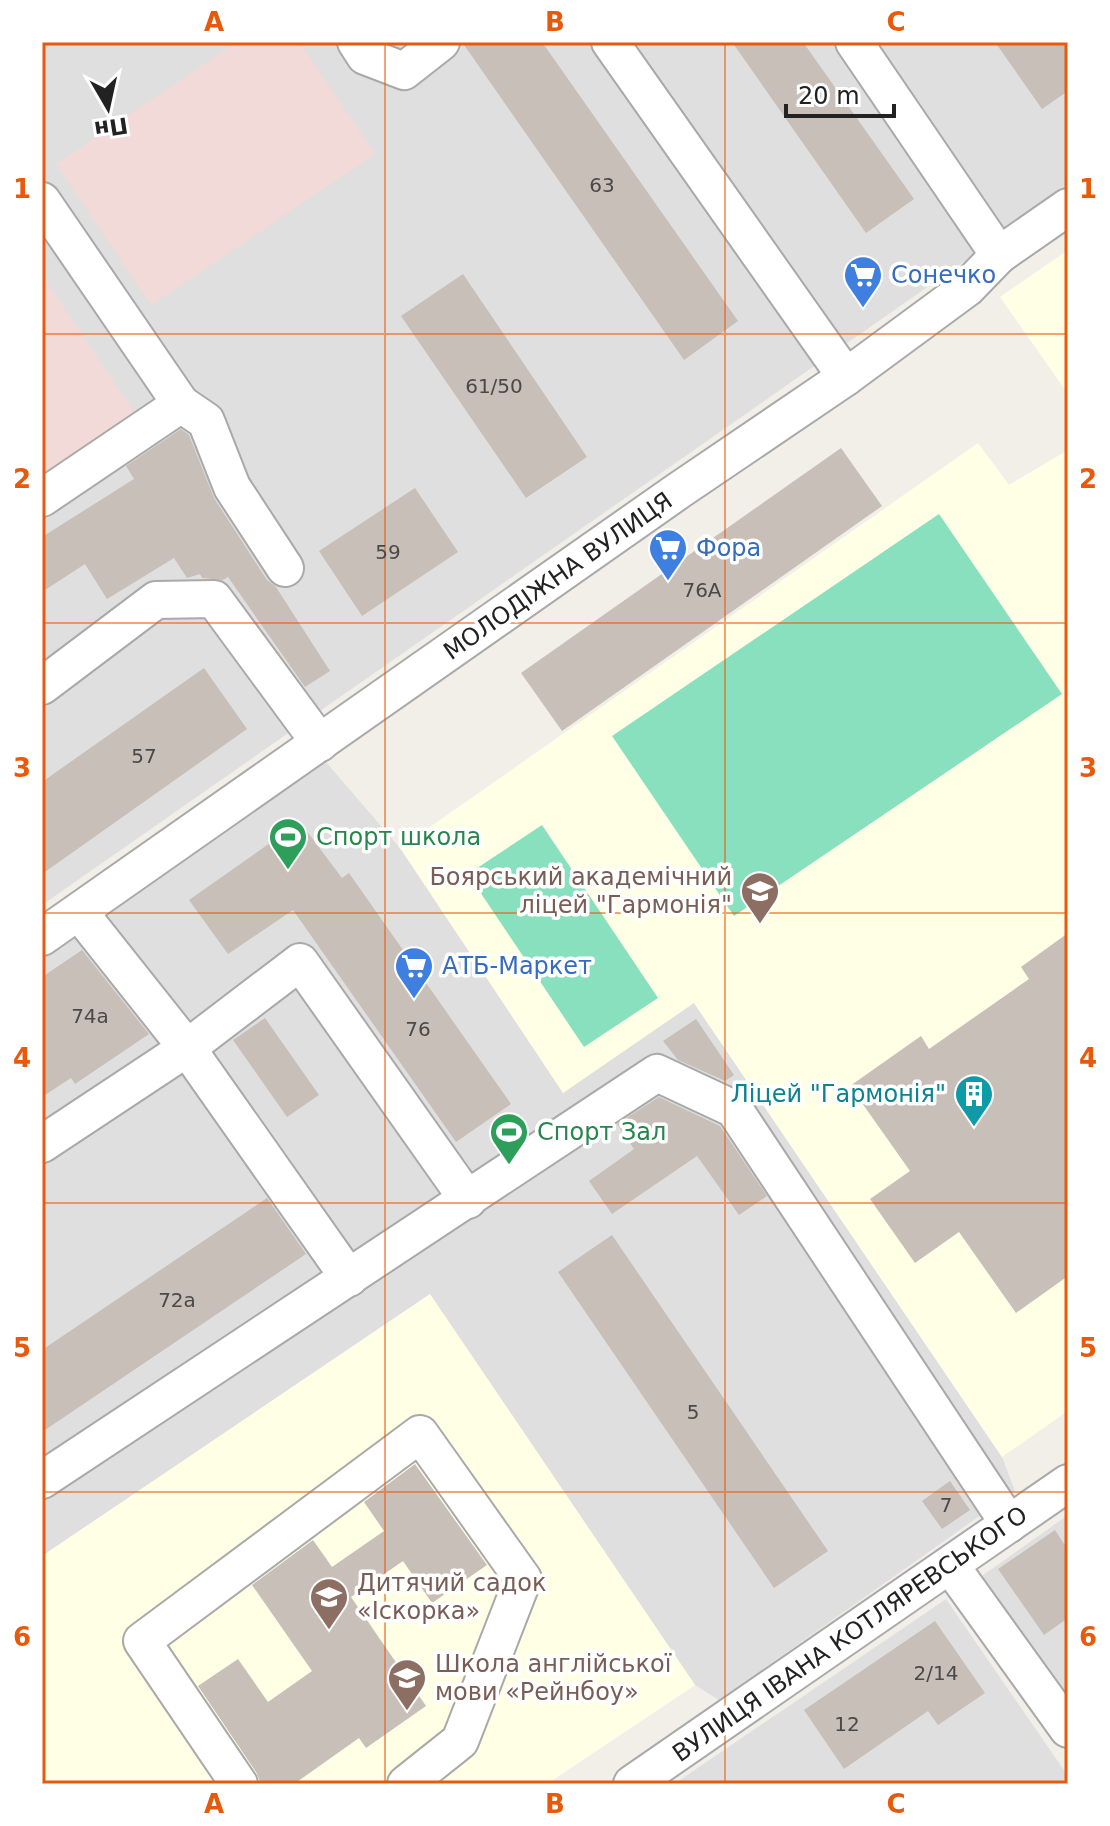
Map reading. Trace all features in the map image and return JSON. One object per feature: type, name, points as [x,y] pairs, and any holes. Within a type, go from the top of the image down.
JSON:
[{"type":"street","points":[[356,42],[365,56],[404,71],[441,42]]},
{"type":"street","points":[[610,42],[846,377]]},
{"type":"street","points":[[854,42],[999,255]]},
{"type":"street","points":[[42,201],[181,404],[206,421],[232,487],[285,568]]},
{"type":"street","name":"МОЛОДІЖНА ВУЛИЦЯ","points":[[42,937],[678,491],[846,377],[967,288],[999,255],[1068,207]]},
{"type":"street","points":[[42,498],[181,404]]},
{"type":"street","points":[[42,686],[156,600],[214,599],[320,743]]},
{"type":"street","points":[[79,912],[187,1048],[349,1278]]},
{"type":"street","points":[[42,1144],[187,1048],[300,962],[468,1200]]},
{"type":"street","points":[[42,1480],[657,1073],[734,1109],[1009,1524]]},
{"type":"street","points":[[239,1784],[142,1641],[420,1434],[523,1579],[460,1741],[407,1784]]},
{"type":"street","name":"ВУЛИЦЯ ІВАНА КОТЛЯРЕВСЬКОГО","points":[[643,1781],[1068,1483]]},
{"type":"street","points":[[950,1565],[1068,1729]]},
{"type":"shaded area","points":[[42,42],[1068,42],[1068,189],[42,905]]},
{"type":"shaded area","points":[[237,42],[299,42],[375,154],[151,305],[56,164]]},
{"type":"shaded area","points":[[1068,250],[1068,394],[1000,297]]},
{"type":"shaded area","points":[[42,275],[142,424],[42,490]]},
{"type":"shaded area","name":"Боярський академічний ліцей \"Гармонія\"","points":[[978,443],[1009,485],[1068,450],[1068,1411],[1002,1457],[694,1003],[563,1093],[400,848]]},
{"type":"shaded area","points":[[325,761],[400,848],[694,1003],[1002,1457],[1015,1491],[719,1700],[695,1685],[430,1295],[42,1556],[42,954]]},
{"type":"shaded area","points":[[430,1294],[695,1685],[547,1784],[42,1784],[42,1556]]},
{"type":"shaded area","points":[[1068,1515],[1068,1700],[979,1578]]},
{"type":"shaded area","points":[[946,1599],[1068,1776],[1068,1784],[677,1782]]},
{"type":"green space","points":[[939,514],[1062,694],[734,916],[612,736]]},
{"type":"green space","points":[[542,825],[658,998],[584,1047],[468,874]]},
{"type":"building","points":[[462,42],[542,42],[738,321],[684,360]]},
{"type":"building","points":[[732,42],[803,42],[914,199],[866,233]]},
{"type":"building","points":[[995,42],[1068,42],[1068,91],[1042,109]]},
{"type":"building","points":[[463,274],[587,457],[526,498],[401,316]]},
{"type":"building","points":[[181,429],[189,435],[214,498],[330,671],[305,687],[228,577],[223,580],[202,578],[200,574],[187,578],[174,558],[107,599],[85,564],[42,592],[42,537],[134,479],[126,466]]},
{"type":"building","points":[[841,448],[882,506],[562,731],[521,673]]},
{"type":"building","points":[[415,488],[458,552],[362,616],[319,551]]},
{"type":"building","points":[[204,668],[247,729],[42,874],[42,782]]},
{"type":"building","points":[[300,822],[342,878],[349,873],[511,1104],[456,1142],[293,910],[228,954],[189,900]]},
{"type":"building","name":"Ліцей \"Гармонія\"","points":[[1068,933],[1068,1276],[1016,1313],[959,1232],[915,1263],[870,1199],[910,1171],[850,1086],[921,1036],[929,1049],[1029,979],[1021,967]]},
{"type":"building","points":[[82,950],[149,1034],[75,1084],[71,1078],[42,1097],[42,977]]},
{"type":"building","points":[[265,1018],[319,1095],[287,1117],[233,1040]]},
{"type":"building","points":[[696,1019],[734,1075],[725,1081],[678,1060],[663,1041]]},
{"type":"building","points":[[659,1097],[720,1126],[767,1196],[739,1215],[697,1156],[612,1214],[589,1181],[634,1149],[617,1124]]},
{"type":"building","points":[[267,1198],[306,1254],[42,1432],[42,1350]]},
{"type":"building","points":[[612,1235],[828,1551],[774,1588],[558,1272]]},
{"type":"building","name":"Дитячий садок «Іскорка»","points":[[415,1464],[487,1565],[432,1603],[403,1561],[351,1597],[426,1706],[366,1748],[359,1738],[294,1784],[261,1784],[198,1686],[238,1659],[268,1702],[312,1671],[252,1585],[313,1540],[332,1567],[384,1531],[364,1502]]},
{"type":"building","points":[[950,1481],[970,1510],[942,1529],[922,1501]]},
{"type":"building","points":[[1055,1530],[1068,1550],[1068,1618],[1044,1635],[998,1569]]},
{"type":"building","points":[[935,1621],[985,1693],[938,1725],[928,1711],[844,1769],[804,1710]]},
{"type":"place","name":"Сонечко","points":[[863,309]]},
{"type":"place","name":"Фора","points":[[668,582]]},
{"type":"place","name":"Спорт школа","points":[[288,871]]},
{"type":"place","name":"Боярський академічний ліцей \"Гармонія\"","points":[[760,925]]},
{"type":"place","name":"АТБ-Маркет","points":[[414,1000]]},
{"type":"place","name":"Ліцей \"Гармонія\"","points":[[974,1128]]},
{"type":"place","name":"Спорт Зал","points":[[509,1166]]},
{"type":"place","name":"Дитячий садок «Іскорка»","points":[[329,1631]]},
{"type":"place","name":"Школа англійської мови «Рейнбоу»","points":[[407,1712]]}]
